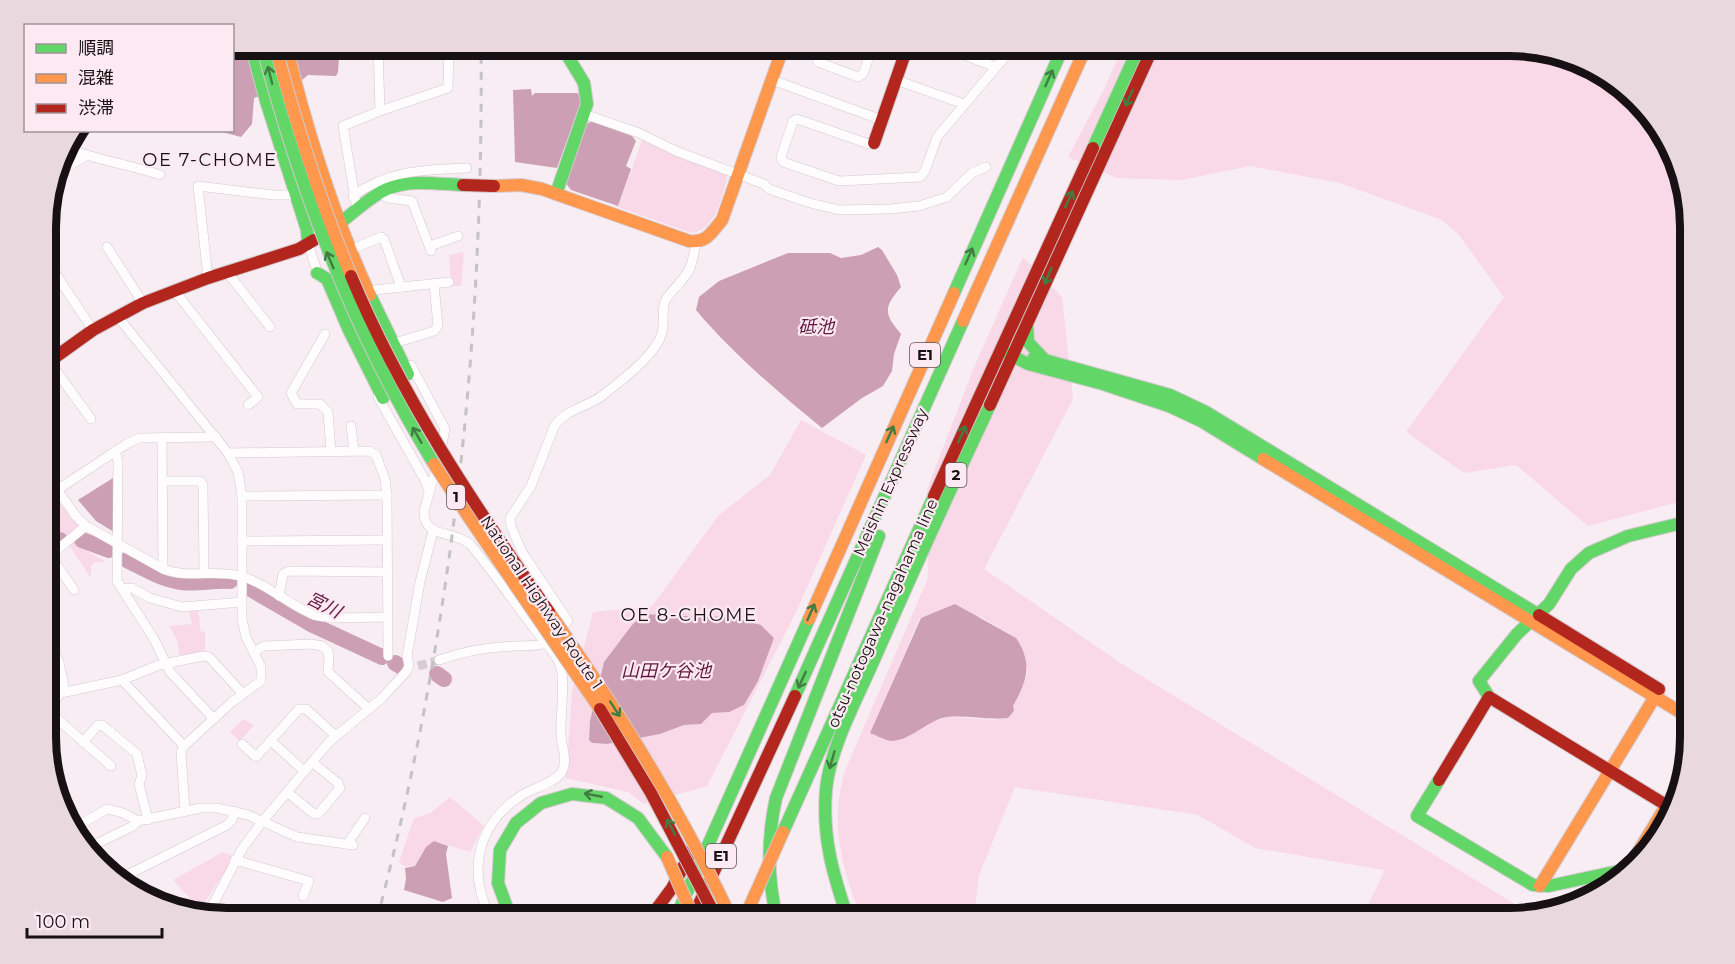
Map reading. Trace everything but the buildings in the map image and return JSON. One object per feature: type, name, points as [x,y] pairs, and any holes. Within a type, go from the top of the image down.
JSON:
[{"type":"main road","points":[[254,56],[307,230],[308,244]]},
{"type":"main road","name":"National Highway Route 1","points":[[265,56],[300,180],[324,245],[367,342],[420,440],[511,580],[574,669],[639,771],[669,822],[711,908]]},
{"type":"main road","name":"National Highway Route 1","points":[[277,56],[323,208],[377,336],[430,434],[643,753],[684,822],[726,908]]},
{"type":"main road","points":[[289,56],[314,149],[341,226],[369,294],[408,374],[483,502],[508,553]]},
{"type":"main road","points":[[556,194],[587,104],[584,83],[568,56]]},
{"type":"main road","points":[[56,356],[93,330],[143,303],[207,278],[299,249],[341,226],[357,210],[388,189],[411,184],[530,186],[696,243],[709,236],[722,220],[780,56]]},
{"type":"main road","points":[[874,143],[904,56]]},
{"type":"main road","name":"Meishin Expressway","points":[[680,908],[1059,56]]},
{"type":"main road","name":"Meishin Expressway","points":[[698,908],[1082,56]]},
{"type":"main road","name":"otsu-notogawa-nagahama line","points":[[749,908],[1135,56]]},
{"type":"main road","name":"otsu-notogawa-nagahama line","points":[[844,908],[831,868],[825,828],[824,807],[830,765],[851,708],[1149,56]]},
{"type":"main road","points":[[317,273],[327,279],[348,328],[383,398],[414,451],[459,519],[511,580]]},
{"type":"main road","points":[[775,908],[768,877],[767,858],[770,828],[783,780],[909,462],[962,319]]},
{"type":"main road","points":[[1027,322],[1028,342],[1044,359]]},
{"type":"main road","points":[[1001,349],[1181,410],[1533,618],[1657,693],[1680,710]]},
{"type":"main road","points":[[1013,354],[1044,359],[1170,395],[1206,412],[1533,618]]},
{"type":"main road","points":[[1644,842],[1666,805],[1489,697],[1479,681],[1517,634],[1549,604],[1571,569],[1589,553],[1606,543],[1680,523]]},
{"type":"main road","points":[[657,908],[683,871],[787,665]]},
{"type":"main road","points":[[1657,693],[1680,703]]},
{"type":"main road","points":[[1540,886],[1657,693]]},
{"type":"main road","points":[[1489,697],[1417,816],[1533,885],[1540,886],[1615,871]]},
{"type":"main road","points":[[506,908],[499,890],[498,871],[501,853],[508,836],[519,820],[534,807],[549,798],[578,792],[617,802],[644,824],[667,857],[688,908]]},
{"type":"main road","points":[[770,828],[772,870],[785,908]]},
{"type":"street","points":[[378,56],[380,111]]},
{"type":"street","points":[[357,210],[343,126],[448,88],[449,56]]},
{"type":"street","points":[[816,56],[818,62],[858,76],[863,74],[869,56]]},
{"type":"street","points":[[967,56],[996,67]]},
{"type":"street","points":[[874,143],[869,144],[797,119],[793,121],[780,157],[783,162],[834,181],[920,177],[925,171],[937,137],[1006,56]]},
{"type":"street","points":[[772,80],[882,120]]},
{"type":"street","points":[[896,80],[964,104]]},
{"type":"street","points":[[584,114],[639,133],[676,152],[739,174],[764,184],[769,189],[839,210],[890,209],[933,203],[947,197],[972,173],[986,167]]},
{"type":"street","points":[[73,151],[86,156],[135,166],[160,175]]},
{"type":"street","points":[[66,167],[86,156]]},
{"type":"street","points":[[353,196],[374,183],[407,172],[467,168]]},
{"type":"street","points":[[207,278],[198,186],[273,195],[296,195]]},
{"type":"street","points":[[381,194],[388,198],[412,201],[430,249],[458,236]]},
{"type":"street","points":[[341,226],[350,234],[398,342],[445,429],[424,518],[433,531],[463,538],[494,573],[561,665],[560,730],[564,765],[557,777],[521,796],[506,808],[484,837],[477,872],[480,893],[486,908]]},
{"type":"street","points":[[355,248],[381,237],[384,239],[401,287]]},
{"type":"street","points":[[439,660],[470,651],[546,645],[568,621],[522,552],[510,518],[531,486],[554,427],[560,418],[568,412],[596,401],[638,365],[655,346],[664,327],[665,301],[687,273],[696,243]]},
{"type":"street","points":[[308,244],[326,296],[366,377],[425,480],[429,492]]},
{"type":"street","points":[[107,247],[143,303]]},
{"type":"street","points":[[227,272],[270,327]]},
{"type":"street","points":[[56,276],[93,330]]},
{"type":"street","points":[[374,290],[449,282]]},
{"type":"street","points":[[398,342],[434,331],[438,326],[434,284]]},
{"type":"street","points":[[174,290],[258,397],[248,405]]},
{"type":"street","points":[[118,317],[228,453],[238,472],[242,496],[243,630],[261,667],[262,676],[256,685],[243,693],[184,746],[181,752],[185,811]]},
{"type":"street","points":[[325,334],[312,349],[291,393],[297,404],[320,404],[328,412],[331,452]]},
{"type":"street","points":[[56,373],[91,419]]},
{"type":"street","points":[[351,426],[354,451]]},
{"type":"street","points":[[162,437],[163,569]]},
{"type":"street","points":[[216,437],[140,438],[115,451],[57,490],[86,526],[118,546],[171,573],[223,572],[242,576],[317,616],[388,617]]},
{"type":"street","points":[[115,451],[118,461],[116,575],[122,589],[154,639],[170,672],[214,718]]},
{"type":"street","points":[[228,453],[369,451],[376,455],[386,479],[387,495],[388,656]]},
{"type":"street","points":[[162,481],[200,481],[203,486],[204,573]]},
{"type":"street","points":[[242,496],[387,495]]},
{"type":"street","points":[[56,550],[86,526]]},
{"type":"street","points":[[211,907],[235,861],[262,822],[304,771],[336,736],[369,709],[413,666],[407,656],[420,582],[433,531]]},
{"type":"street","points":[[242,541],[387,540]]},
{"type":"street","points":[[494,573],[522,552]]},
{"type":"street","points":[[56,567],[74,590]]},
{"type":"street","points":[[279,596],[283,574],[288,571],[387,572]]},
{"type":"street","points":[[122,589],[132,588],[182,608],[242,602]]},
{"type":"street","points":[[254,652],[264,646],[311,644],[322,646],[328,651],[328,672],[369,709]]},
{"type":"street","points":[[56,656],[65,691]]},
{"type":"street","points":[[56,699],[65,691],[122,680],[166,663],[203,656],[209,657],[243,693]]},
{"type":"street","points":[[122,680],[184,746]]},
{"type":"street","points":[[242,744],[256,757],[299,709],[306,710],[336,736]]},
{"type":"street","points":[[56,719],[111,766]]},
{"type":"street","points":[[83,742],[97,726],[102,725],[137,754],[142,776],[139,784],[148,820]]},
{"type":"street","points":[[271,741],[304,771]]},
{"type":"street","points":[[287,792],[314,814],[319,813],[340,788],[338,783],[312,762]]},
{"type":"street","points":[[79,825],[107,809],[123,813],[138,821],[185,811],[217,808],[234,811],[297,837],[350,844],[365,818]]},
{"type":"street","points":[[126,876],[227,825],[232,820],[234,811]]},
{"type":"street","points":[[94,845],[133,826],[138,821]]},
{"type":"street","points":[[235,861],[309,881],[303,896]]},
{"type":"shaded area","points":[[1119,56],[1531,57],[1564,65],[1604,84],[1637,114],[1651,131],[1667,161],[1674,182],[1680,226],[1680,502],[1588,526],[1516,465],[1464,473],[1406,432],[1504,297],[1458,234],[1442,220],[1340,183],[1250,166],[1181,180],[1117,178],[1068,157]]},
{"type":"shaded area","points":[[643,138],[673,155],[727,174],[720,203],[707,226],[692,233],[618,207]]},
{"type":"shaded area","points":[[464,252],[461,286],[451,286],[449,255]]},
{"type":"shaded area","points":[[1023,257],[1062,297],[1073,399],[984,569],[1122,664],[1518,906],[1532,906],[1366,908],[1385,870],[1255,848],[1198,815],[1015,787],[979,875],[974,908],[858,908],[841,852],[838,824],[839,796],[844,773],[928,578],[927,489],[975,365]],"holes":[[[938,612],[981,617],[1016,638],[1028,672],[1013,706],[995,720],[949,717],[928,722],[907,735],[870,733],[920,618]]]},
{"type":"shaded area","points":[[801,420],[866,455],[795,614],[707,786],[644,804],[628,792],[566,778],[572,692],[593,612],[652,606],[719,515],[770,475]],"holes":[[[644,614],[728,616],[761,625],[774,638],[765,659],[729,712],[712,713],[701,724],[684,725],[660,734],[607,744],[594,744],[589,740],[590,721],[604,662],[632,625]]]},
{"type":"shaded area","points":[[56,497],[72,520],[79,525],[65,537],[56,538]]},
{"type":"shaded area","points":[[74,542],[88,544],[87,551],[106,562],[94,562],[91,566],[91,578],[69,545]]},
{"type":"shaded area","points":[[198,610],[201,632],[205,631],[205,651],[180,657],[177,640],[169,626],[192,624],[189,611]]},
{"type":"shaded area","points":[[243,719],[254,725],[240,741],[230,732]]},
{"type":"shaded area","points":[[450,797],[484,826],[470,852],[434,841],[426,847],[415,866],[404,866],[399,862],[414,818],[429,814]]},
{"type":"shaded area","points":[[223,852],[235,857],[202,906],[197,906],[173,880]]},
{"type":"water","points":[[234,56],[339,56],[336,76],[308,75],[301,81],[254,98],[252,124],[241,137],[222,132],[234,132]]},
{"type":"water","points":[[531,89],[532,96],[535,93],[577,93],[580,95],[580,104],[557,168],[515,162],[513,90]]},
{"type":"water","points":[[593,121],[632,136],[636,141],[626,166],[631,169],[618,206],[571,190],[565,182],[586,124]]},
{"type":"water","name":"砥池","points":[[878,247],[897,275],[901,287],[891,300],[888,311],[891,321],[901,334],[894,354],[892,371],[883,386],[862,398],[822,428],[741,357],[696,310],[699,297],[719,281],[788,253],[830,253],[841,258],[861,255]]},
{"type":"water","points":[[113,478],[114,532],[96,521],[78,500]]},
{"type":"water","points":[[955,604],[1016,638],[1021,647],[1025,656],[1026,672],[1022,688],[1013,706],[1014,711],[1008,718],[947,717],[899,740],[892,741],[870,733],[921,618]]},
{"type":"water","name":"山田ケ谷池","points":[[644,614],[728,616],[761,625],[774,638],[758,681],[744,705],[729,712],[712,713],[701,724],[684,725],[660,734],[607,744],[592,743],[589,740],[590,721],[604,662],[632,625]]},
{"type":"water","points":[[434,841],[448,846],[446,854],[452,898],[443,902],[404,890],[405,868],[415,866],[426,847]]},
{"type":"waterway","name":"宮川","points":[[56,540],[60,540]]},
{"type":"waterway","name":"宮川","points":[[82,540],[109,550]]},
{"type":"waterway","name":"宮川","points":[[127,560],[174,581],[193,583],[230,581]]},
{"type":"waterway","name":"宮川","points":[[249,588],[313,625],[382,657]]},
{"type":"waterway","name":"宮川","points":[[395,663],[402,667]]},
{"type":"waterway","name":"宮川","points":[[437,674],[444,679]]},
{"type":"tunnel","points":[[418,666],[439,660]]},
{"type":"railway","points":[[380,908],[403,812],[425,704],[444,595],[458,486],[477,266],[481,56]]},
{"type":"traffic: fast","points":[[254,56],[307,230],[308,244]]},
{"type":"traffic: fast","points":[[265,56],[294,155],[333,261],[379,364],[434,464]]},
{"type":"traffic: fast","points":[[556,194],[587,104],[584,83],[568,56]]},
{"type":"traffic: fast","points":[[954,293],[1059,56]]},
{"type":"traffic: fast","points":[[1093,148],[1135,56]]},
{"type":"traffic: fast","points":[[333,228],[373,197],[396,186],[425,183],[463,185]]},
{"type":"traffic: fast","points":[[317,273],[327,279],[348,328],[383,398]]},
{"type":"traffic: fast","points":[[370,295],[408,374]]},
{"type":"traffic: fast","points":[[795,696],[963,321]]},
{"type":"traffic: fast","points":[[1027,324],[1028,342],[1044,359]]},
{"type":"traffic: fast","points":[[1007,353],[1028,364],[1103,384],[1169,406],[1201,421],[1263,459]]},
{"type":"traffic: fast","points":[[1034,357],[1170,395],[1206,412],[1539,615]]},
{"type":"traffic: fast","points":[[845,908],[833,871],[827,840],[825,807],[828,774],[838,741],[852,709],[990,405]]},
{"type":"traffic: fast","points":[[783,832],[934,496]]},
{"type":"traffic: fast","points":[[1489,697],[1479,681],[1517,634],[1549,604],[1571,569],[1589,553],[1628,536],[1680,523]]},
{"type":"traffic: fast","points":[[775,908],[769,858],[776,798],[879,536]]},
{"type":"traffic: fast","points":[[680,908],[809,619]]},
{"type":"traffic: fast","points":[[1439,780],[1417,816],[1533,885],[1549,886],[1614,872]]},
{"type":"traffic: fast","points":[[507,908],[498,883],[500,850],[516,823],[541,803],[572,794],[606,798],[638,818],[667,857]]},
{"type":"traffic: slow","points":[[278,56],[309,162],[351,276]]},
{"type":"traffic: slow","points":[[289,56],[322,172],[344,234],[370,295]]},
{"type":"traffic: slow","points":[[494,186],[521,185],[542,189],[689,241],[704,239],[722,220],[780,56]]},
{"type":"traffic: slow","points":[[963,321],[1082,56]]},
{"type":"traffic: slow","points":[[809,619],[954,293]]},
{"type":"traffic: slow","points":[[1263,459],[1680,712]]},
{"type":"traffic: slow","points":[[434,464],[600,709]]},
{"type":"traffic: slow","points":[[549,612],[597,682],[664,789],[723,901]]},
{"type":"traffic: slow","points":[[1540,886],[1659,690]]},
{"type":"traffic: slow","points":[[1646,839],[1663,811]]},
{"type":"traffic: slow","points":[[749,908],[783,832]]},
{"type":"traffic: slow","points":[[667,857],[689,908]]},
{"type":"traffic: slow","points":[[723,901],[726,908]]},
{"type":"traffic: jam","points":[[874,143],[904,56]]},
{"type":"traffic: jam","points":[[990,405],[1149,56]]},
{"type":"traffic: jam","points":[[934,496],[1093,148]]},
{"type":"traffic: jam","points":[[463,185],[494,186]]},
{"type":"traffic: jam","points":[[56,357],[93,330],[143,303],[208,278],[299,249],[314,240]]},
{"type":"traffic: jam","points":[[351,276],[371,321],[416,408],[467,491],[549,612]]},
{"type":"traffic: jam","points":[[1539,615],[1659,689]]},
{"type":"traffic: jam","points":[[697,908],[795,696]]},
{"type":"traffic: jam","points":[[1439,780],[1489,697],[1666,805]]},
{"type":"traffic: jam","points":[[600,709],[651,793],[711,908]]},
{"type":"traffic: jam","points":[[657,908],[672,888],[692,850]]},
{"type":"district","name":"OE 7-CHOME","points":[[210,160]]},
{"type":"district","name":"OE 8-CHOME","points":[[689,615]]}]
